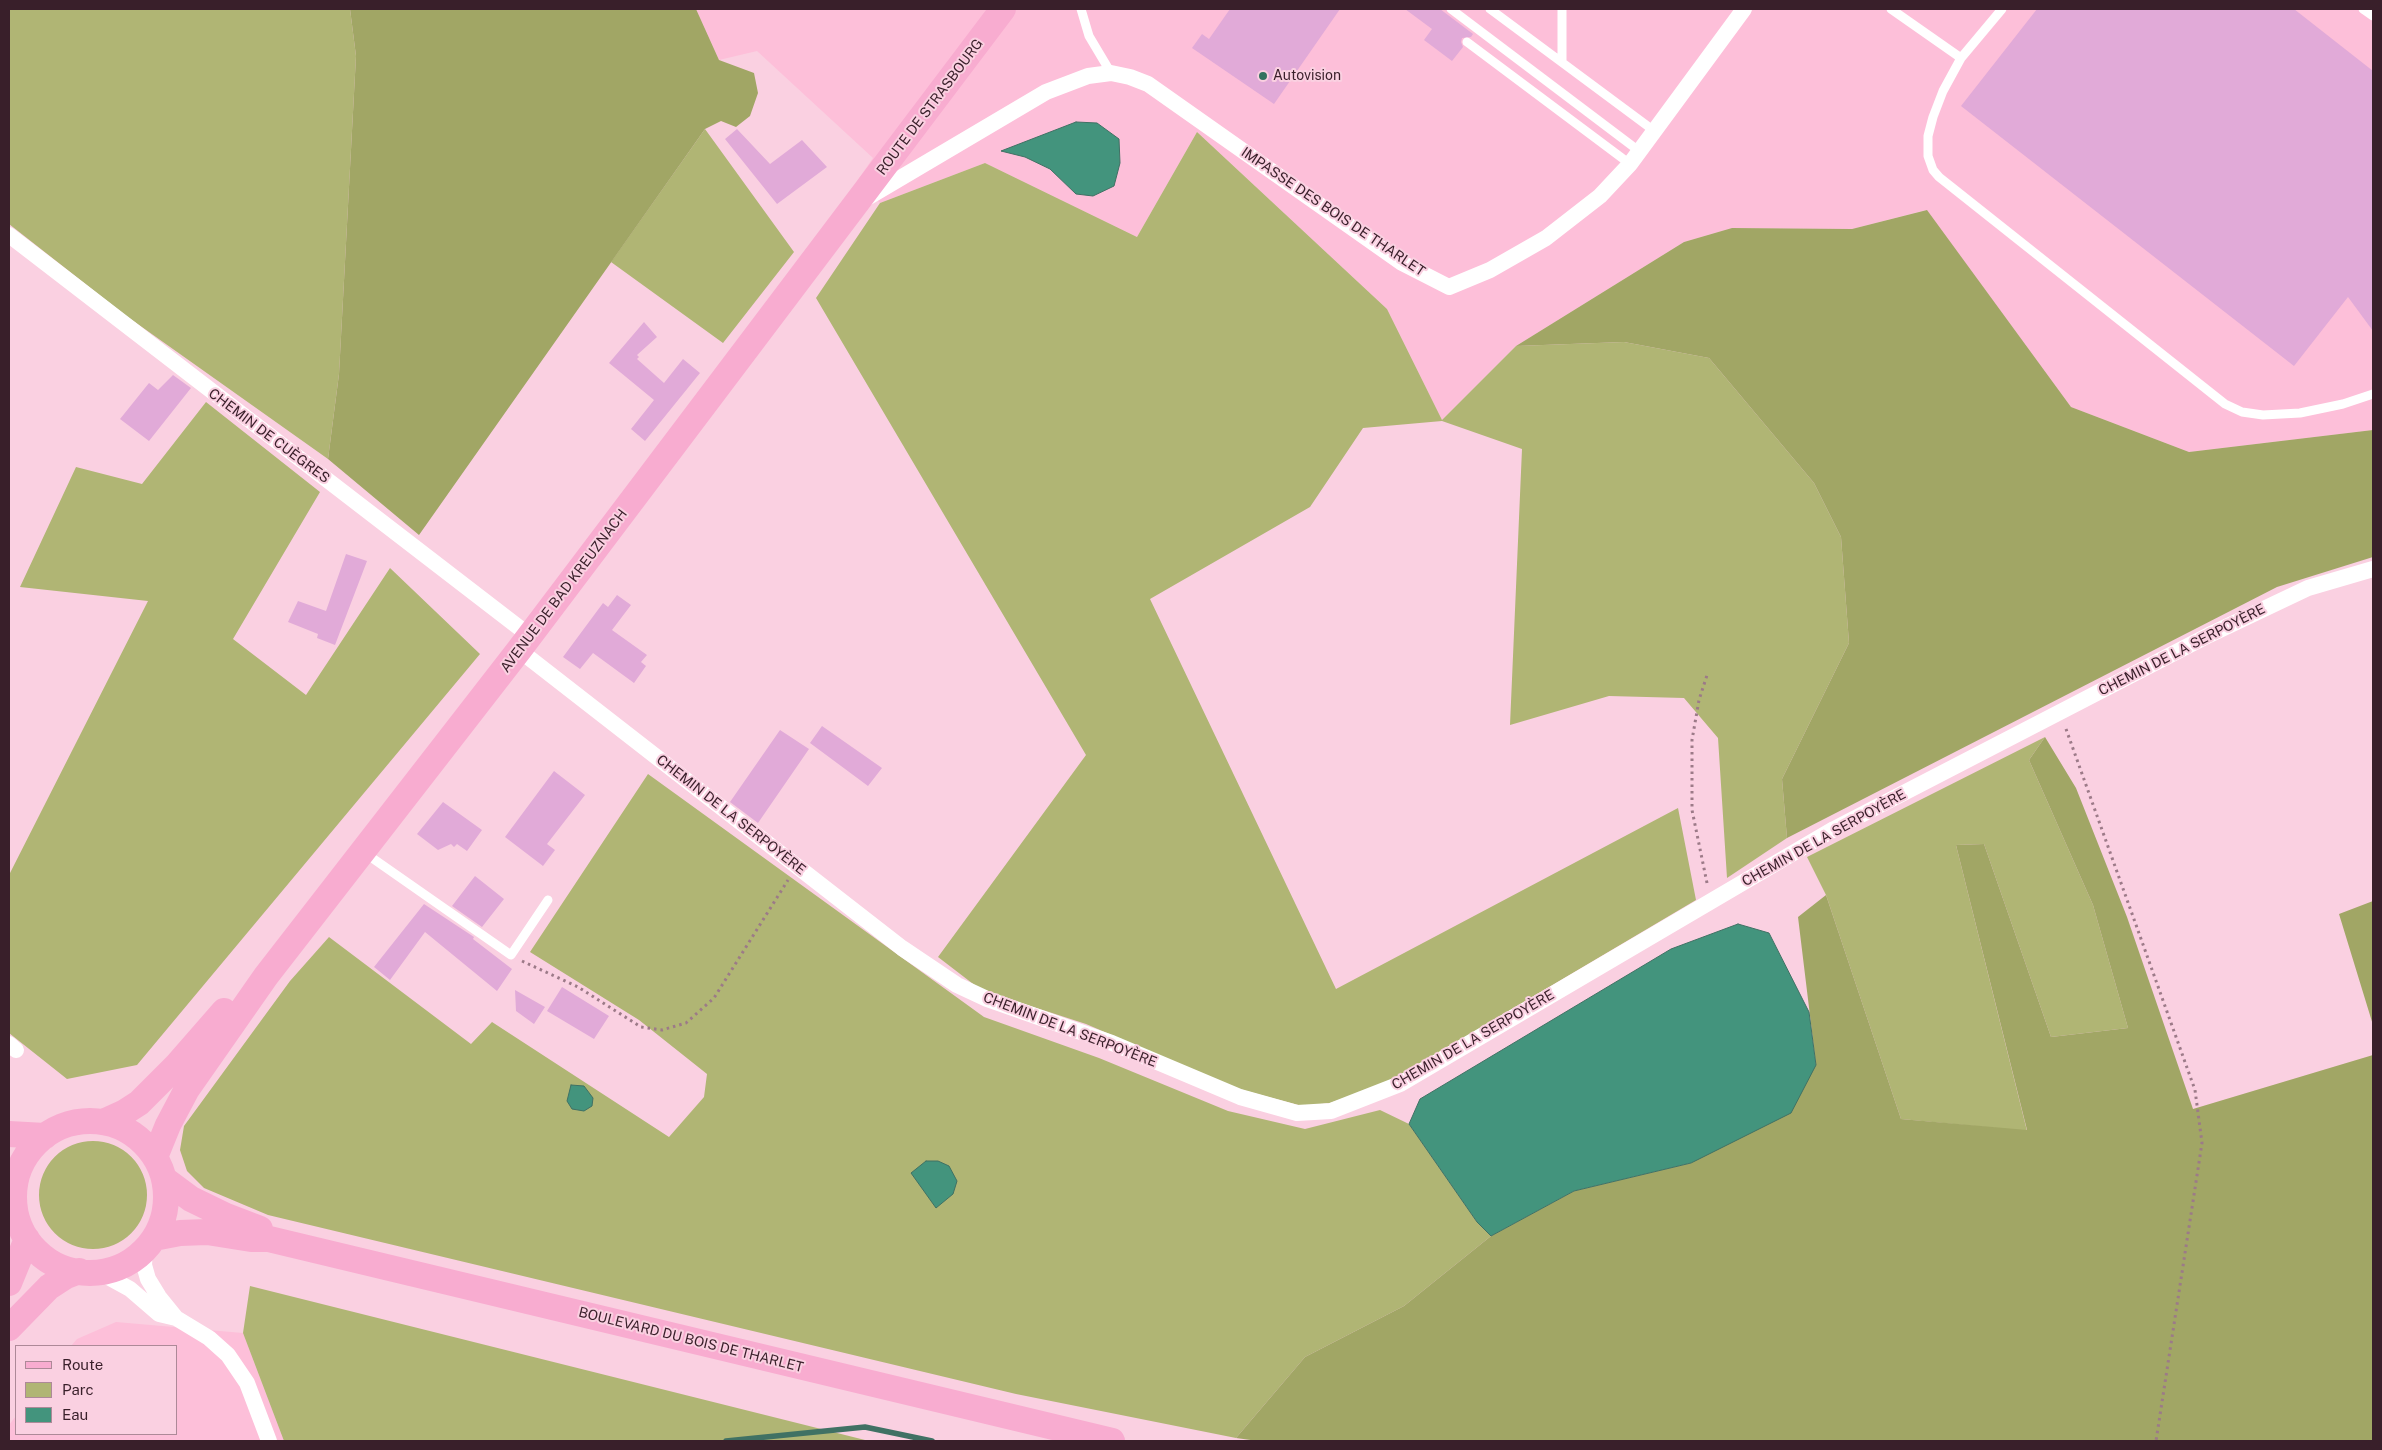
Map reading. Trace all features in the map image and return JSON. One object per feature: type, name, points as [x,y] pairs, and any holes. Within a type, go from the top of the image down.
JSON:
[{"type":"main road","name":"ROUTE DE STRASBOURG","points":[[857,204],[1003,9]]},
{"type":"main road","name":"AVENUE DE BAD KREUZNACH","points":[[159,1168],[168,1125],[187,1089],[266,976],[525,643],[857,204]]},
{"type":"main road","name":"AVENUE DE BAD KREUZNACH","points":[[103,1122],[139,1103],[176,1066],[223,1012],[266,976]]},
{"type":"main road","points":[[9,1328],[49,1287],[66,1276],[89,1272],[127,1263],[149,1243],[164,1214],[166,1199],[159,1168],[142,1141],[124,1128],[103,1122],[82,1121],[69,1124],[45,1136],[30,1150],[12,1187],[18,1220],[27,1239],[41,1254],[59,1266],[89,1272]]},
{"type":"main road","points":[[9,1134],[45,1136]]},
{"type":"main road","name":"BOULEVARD DU BOIS DE THARLET","points":[[159,1168],[191,1199],[226,1216],[262,1230],[269,1239]]},
{"type":"main road","name":"BOULEVARD DU BOIS DE THARLET","points":[[149,1243],[180,1233],[207,1232],[251,1239],[269,1239],[1112,1441]]},
{"type":"main road","points":[[9,1283],[27,1239]]},
{"type":"street","name":"IMPASSE DES BOIS DE THARLET","points":[[857,204],[1046,92],[1088,76],[1111,74],[1130,77],[1148,84],[1402,263],[1450,287],[1490,270],[1546,238],[1600,196],[1634,157],[1744,9]]},
{"type":"street","name":"CHEMIN DE CUÈGRES","points":[[9,235],[525,643]]},
{"type":"street","name":"CHEMIN DE LA SERPOYÈRE","points":[[525,643],[797,866],[902,948],[956,985],[987,999],[1112,1043],[1240,1097],[1297,1113],[1331,1111],[1400,1084],[1834,829],[2208,635],[2308,588],[2373,568]]},
{"type":"street","points":[[149,1243],[144,1265],[148,1280],[159,1298],[176,1318]]},
{"type":"street","points":[[89,1272],[130,1289],[159,1314],[176,1318],[209,1338],[228,1355],[247,1384],[269,1441]]},
{"type":"lane","points":[[1081,9],[1089,36],[1111,74]]},
{"type":"lane","points":[[1451,9],[1634,157]]},
{"type":"lane","points":[[1490,9],[1654,130]]},
{"type":"lane","points":[[1562,9],[1562,62]]},
{"type":"lane","points":[[1891,9],[1961,58]]},
{"type":"lane","points":[[2002,9],[1961,58],[1943,91],[1933,117],[1928,136],[1928,156],[1933,170],[1939,177],[2225,404],[2242,412],[2263,415],[2300,413],[2343,404],[2373,394]]},
{"type":"lane","points":[[2364,9],[2373,16]]},
{"type":"lane","points":[[1467,42],[1634,157]]},
{"type":"lane","points":[[363,852],[511,955],[548,900]]},
{"type":"path","points":[[1708,672],[1699,700],[1692,740],[1692,810],[1710,902]]},
{"type":"path","points":[[2060,712],[2195,1090],[2200,1125],[2202,1143],[2156,1441]]},
{"type":"path","points":[[511,955],[578,987],[641,1027],[662,1030],[686,1023],[714,998],[797,866]]},
{"type":"shaded area","points":[[350,9],[696,9],[719,60],[754,73],[758,93],[750,116],[736,127],[721,121],[705,129],[419,535],[328,459],[339,374],[356,56]]},
{"type":"shaded area","points":[[696,9],[2373,9],[2373,430],[2189,452],[2071,407],[1926,210],[1852,229],[1732,228],[1684,242],[1516,346],[1442,420],[1387,309],[1197,132],[1137,237],[985,163],[880,203],[857,181],[873,158],[757,51],[719,60]]},
{"type":"shaded area","points":[[1927,210],[2071,407],[2189,452],[2373,430],[2373,557],[2277,587],[1787,838],[1782,779],[1849,643],[1841,537],[1814,483],[1709,358],[1624,342],[1516,346],[1684,242],[1732,228],[1852,229]]},
{"type":"shaded area","points":[[2045,737],[2076,788],[2127,917],[2193,1109],[2373,1055],[2373,1441],[1258,1441],[1236,1438],[1305,1357],[1404,1306],[1491,1236],[1574,1191],[1691,1163],[1816,1065],[1798,917],[1826,895],[1901,1119],[2027,1130],[1956,845],[1984,844],[2051,1037],[2128,1028],[2093,905],[2029,760]]},
{"type":"shaded area","points":[[2373,901],[2373,1025],[2339,914]]},
{"type":"shaded area","points":[[116,1322],[243,1333],[284,1441],[9,1441],[9,1425],[15,1417],[15,1435],[178,1435],[178,1345],[72,1345],[77,1339]]},
{"type":"green space","points":[[9,9],[350,9],[356,56],[339,374],[328,459],[125,315],[9,224]]},
{"type":"green space","points":[[705,129],[794,252],[723,343],[611,262]]},
{"type":"green space","points":[[1197,132],[1387,309],[1442,420],[1516,346],[1624,342],[1709,358],[1814,483],[1841,537],[1849,643],[1782,779],[1787,838],[1727,878],[1718,738],[1684,698],[1609,696],[1510,725],[1522,449],[1442,421],[1363,428],[1310,507],[1150,599],[1336,989],[1678,808],[1696,900],[1387,1083],[1330,1103],[1302,1106],[1235,1088],[1086,1024],[981,990],[938,957],[1086,755],[816,298],[880,203],[985,163],[1137,237]]},
{"type":"green space","points":[[206,402],[320,492],[233,639],[306,695],[390,568],[480,654],[137,1065],[67,1079],[9,1033],[9,875],[148,601],[20,587],[76,467],[142,484]]},
{"type":"green space","points":[[2045,737],[2029,760],[2093,905],[2128,1028],[2051,1037],[1984,844],[1956,845],[2027,1131],[1901,1119],[1826,895],[1807,857]]},
{"type":"green space","points":[[648,774],[984,1017],[1099,1058],[1228,1111],[1305,1129],[1380,1110],[1409,1124],[1477,1222],[1491,1236],[1404,1306],[1305,1357],[1236,1438],[1016,1394],[268,1215],[204,1188],[187,1171],[180,1150],[184,1126],[290,981],[329,937],[471,1044],[492,1022],[669,1137],[704,1097],[707,1074],[639,1020],[530,952]]},
{"type":"green space","points":[[93,1141],[114,1145],[131,1157],[143,1174],[147,1195],[143,1216],[131,1233],[114,1245],[93,1249],[72,1245],[55,1233],[43,1216],[39,1195],[43,1174],[55,1157],[72,1145]]},
{"type":"green space","points":[[250,1286],[869,1441],[284,1441],[243,1333]]},
{"type":"water","points":[[1076,122],[1097,123],[1119,139],[1120,163],[1114,186],[1093,196],[1076,194],[1050,169],[1025,157],[1001,151]]},
{"type":"water","points":[[1738,924],[1769,933],[1809,1012],[1816,1065],[1791,1113],[1691,1163],[1574,1191],[1491,1236],[1477,1222],[1409,1124],[1420,1099],[1671,949]]},
{"type":"water","points":[[571,1085],[584,1086],[593,1098],[592,1106],[584,1111],[572,1109],[567,1101]]},
{"type":"water","points":[[926,1161],[938,1161],[949,1166],[957,1181],[953,1194],[936,1208],[911,1173]]},
{"type":"building","name":"Autovision","points":[[1230,9],[1340,9],[1274,104],[1192,48],[1202,34],[1209,39]]},
{"type":"building","points":[[1405,9],[1440,9],[1473,34],[1471,37],[1462,38],[1463,47],[1452,61],[1424,40],[1432,29]]},
{"type":"building","points":[[2037,9],[2294,9],[2373,71],[2373,331],[2348,297],[2294,366],[1961,106]]},
{"type":"building","points":[[737,129],[770,164],[802,140],[827,167],[777,204],[725,139]]},
{"type":"building","points":[[644,322],[657,337],[637,355],[639,357],[637,359],[664,383],[683,359],[700,373],[645,441],[631,429],[654,400],[609,363]]},
{"type":"building","points":[[173,375],[191,388],[149,441],[120,419],[149,383],[158,390]]},
{"type":"building","points":[[346,554],[367,561],[335,645],[317,638],[318,634],[288,622],[298,601],[326,611]]},
{"type":"building","points":[[617,595],[631,605],[612,630],[647,655],[641,662],[646,666],[634,683],[593,653],[580,669],[563,657],[603,603],[608,607]]},
{"type":"building","points":[[822,726],[882,768],[868,786],[810,743]]},
{"type":"building","points":[[780,730],[809,749],[758,823],[730,802]]},
{"type":"building","points":[[554,771],[585,795],[547,844],[555,850],[543,866],[505,837]]},
{"type":"building","points":[[443,802],[482,830],[467,851],[457,844],[454,847],[451,844],[438,850],[417,834]]},
{"type":"building","points":[[475,876],[504,899],[482,927],[452,906]]},
{"type":"building","points":[[424,904],[474,937],[473,939],[512,969],[497,991],[425,932],[390,980],[374,967]]},
{"type":"building","points":[[562,987],[609,1016],[594,1039],[547,1011]]},
{"type":"building","points":[[515,990],[545,1007],[534,1024],[516,1011]]},
{"type":"waterway","points":[[726,1441],[865,1427],[932,1441]]},
{"type":"place","name":"Autovision","points":[[1263,76]]}]
